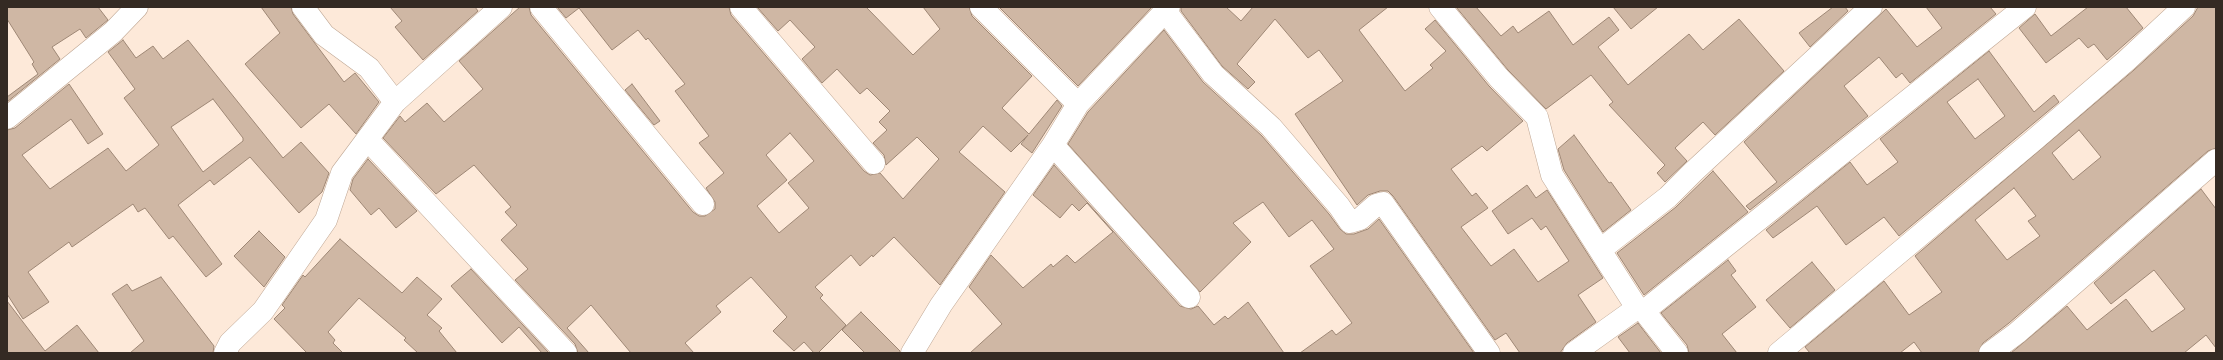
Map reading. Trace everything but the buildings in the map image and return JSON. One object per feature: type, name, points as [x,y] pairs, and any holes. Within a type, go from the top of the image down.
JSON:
[{"type":"street","points":[[7,118],[107,37],[138,7]]},
{"type":"street","points":[[303,7],[324,35],[369,68],[395,102]]},
{"type":"street","points":[[541,7],[703,204]]},
{"type":"street","points":[[741,7],[874,163]]},
{"type":"street","points":[[981,7],[1078,104]]},
{"type":"street","points":[[1440,7],[1499,78],[1537,117],[1552,174],[1600,250],[1640,309],[1677,353]]},
{"type":"street","points":[[1600,250],[1668,198],[1693,172],[1871,7]]},
{"type":"street","points":[[1574,353],[1640,309],[2025,7]]},
{"type":"street","points":[[1779,353],[2126,61],[2184,7]]},
{"type":"street","points":[[225,353],[230,343],[262,311],[326,220],[342,173],[395,102],[499,8]]},
{"type":"street","points":[[912,353],[941,306],[1053,145],[1078,104],[1168,9],[1213,74],[1271,127],[1339,206],[1350,222],[1360,219],[1376,204],[1383,203],[1489,353]]},
{"type":"street","points":[[368,140],[566,353]]},
{"type":"street","points":[[1053,145],[1190,297]]},
{"type":"street","points":[[1990,353],[2017,333],[2216,160]]}]
